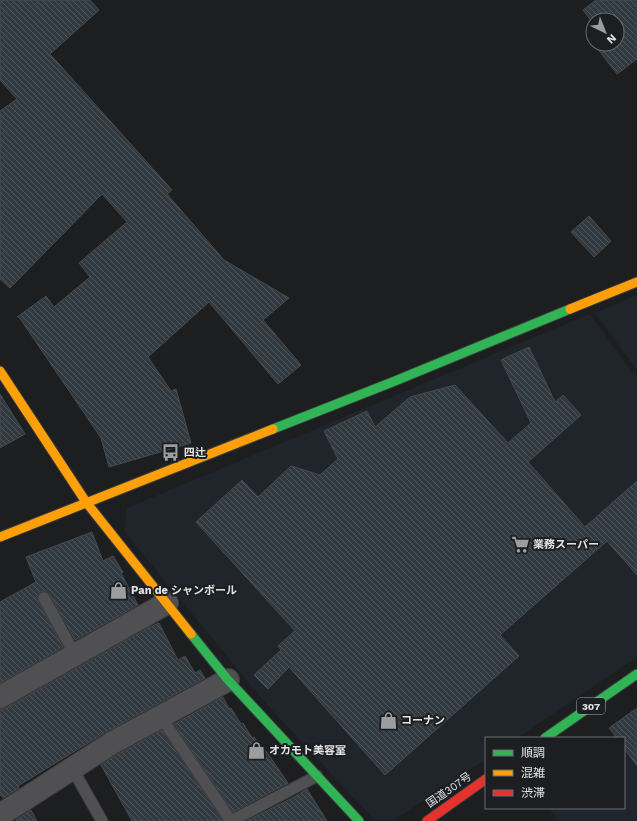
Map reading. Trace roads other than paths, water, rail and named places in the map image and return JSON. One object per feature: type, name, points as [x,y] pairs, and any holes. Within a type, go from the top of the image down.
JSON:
[{"type":"main road","points":[[0,537],[402,378],[637,282]]},
{"type":"main road","points":[[0,371],[86,502],[228,680],[358,821]]},
{"type":"main road","name":"307","points":[[546,737],[637,674]]},
{"type":"main road","name":"国道307号","points":[[427,821],[485,781]]},
{"type":"street","points":[[0,697],[167,603]]},
{"type":"street","points":[[0,815],[112,743],[228,680]]},
{"type":"lane","points":[[44,598],[75,655]]},
{"type":"lane","points":[[161,717],[231,821],[317,776]]},
{"type":"lane","points":[[72,768],[102,821]]},
{"type":"place","name":"四辻","points":[[171,452]]},
{"type":"place","name":"業務スーパー","points":[[520,544]]},
{"type":"place","name":"Pan de シャンボール","points":[[118,590]]},
{"type":"place","name":"コーナン","points":[[388,720]]},
{"type":"place","name":"オカモト美容室","points":[[256,750]]}]
